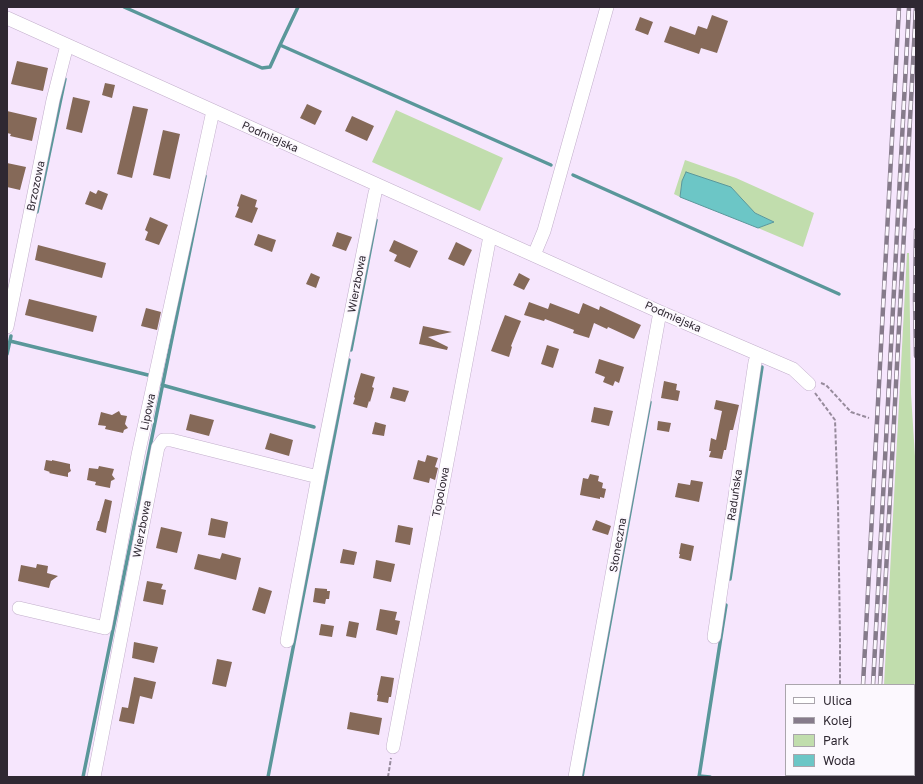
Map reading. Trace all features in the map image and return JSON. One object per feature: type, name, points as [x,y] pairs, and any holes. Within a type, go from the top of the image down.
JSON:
[{"type":"street","points":[[534,256],[544,231],[607,7]]},
{"type":"street","name":"Podmiejska","points":[[7,18],[534,256],[793,369],[809,384]]},
{"type":"street","name":"Brzozowa","points":[[7,327],[54,100],[67,45]]},
{"type":"street","name":"Lipowa","points":[[19,608],[105,628],[140,447],[213,111]]},
{"type":"street","name":"Wierzbowa","points":[[287,641],[318,477],[375,193],[378,185]]},
{"type":"street","name":"Topolowa","points":[[393,747],[490,236]]},
{"type":"street","name":"Słoneczna","points":[[575,777],[660,312]]},
{"type":"street","name":"Raduńska","points":[[714,637],[755,362],[758,354]]},
{"type":"street","name":"Wierzbowa","points":[[94,777],[158,447],[163,440],[171,440],[318,477]]},
{"type":"path","points":[[840,684],[838,503],[835,420],[809,384],[814,379],[826,385],[851,412],[869,418]]},
{"type":"path","points":[[388,777],[393,747]]},
{"type":"green space","points":[[396,110],[503,158],[480,211],[372,162]]},
{"type":"green space","points":[[685,160],[736,178],[814,213],[803,247],[758,228],[774,222],[755,213],[731,187],[682,181],[680,197],[674,194]]},
{"type":"green space","points":[[907,253],[909,253],[911,394],[916,472],[916,777],[879,777],[915,776],[915,684],[884,684]]},
{"type":"water","points":[[686,172],[731,187],[755,213],[774,222],[758,228],[680,197],[682,181]]},
{"type":"building","points":[[712,15],[728,21],[717,53],[701,48],[699,54],[664,42],[670,26],[695,35],[698,26],[707,29]]},
{"type":"building","points":[[640,17],[653,22],[648,35],[635,30]]},
{"type":"building","points":[[17,61],[48,68],[43,91],[11,84]]},
{"type":"building","points":[[105,83],[115,85],[112,98],[102,95]]},
{"type":"building","points":[[73,97],[90,101],[82,133],[66,129]]},
{"type":"building","points":[[307,104],[322,111],[315,125],[300,118]]},
{"type":"building","points":[[133,106],[148,109],[132,178],[117,174]]},
{"type":"building","points":[[7,111],[37,118],[32,141],[10,136],[11,134],[7,133]]},
{"type":"building","points":[[352,116],[374,126],[367,141],[345,131]]},
{"type":"building","points":[[163,130],[180,134],[170,179],[153,175]]},
{"type":"building","points":[[7,163],[26,167],[20,190],[7,187]]},
{"type":"building","points":[[98,190],[108,194],[102,210],[85,204],[90,191],[96,194]]},
{"type":"building","points":[[241,194],[257,200],[255,207],[258,208],[252,223],[235,217],[239,207],[237,206]]},
{"type":"building","points":[[150,217],[168,225],[159,245],[145,240],[148,232],[145,230]]},
{"type":"building","points":[[337,232],[352,237],[346,251],[332,246]]},
{"type":"building","points":[[258,234],[276,240],[272,252],[254,245]]},
{"type":"building","points":[[394,240],[418,251],[410,268],[394,261],[397,255],[389,251]]},
{"type":"building","points":[[456,242],[472,250],[464,266],[448,259]]},
{"type":"building","points":[[38,245],[106,263],[102,278],[35,260]]},
{"type":"building","points":[[311,273],[320,277],[316,288],[306,284]]},
{"type":"building","points":[[519,273],[530,279],[524,290],[513,285]]},
{"type":"building","points":[[29,299],[97,316],[93,332],[25,315]]},
{"type":"building","points":[[529,302],[548,309],[550,303],[579,314],[583,303],[599,310],[600,306],[641,325],[634,339],[608,327],[607,329],[594,323],[589,338],[573,333],[574,330],[545,319],[544,321],[524,315]]},
{"type":"building","points":[[146,308],[161,312],[157,330],[141,326]]},
{"type":"building","points":[[505,315],[521,321],[511,346],[509,357],[491,351]]},
{"type":"building","points":[[423,326],[452,332],[428,337],[448,347],[447,350],[419,344]]},
{"type":"building","points":[[547,345],[559,349],[553,368],[541,364]]},
{"type":"building","points":[[599,359],[624,367],[619,383],[615,381],[613,386],[603,382],[605,377],[595,373]]},
{"type":"building","points":[[361,373],[375,377],[372,387],[374,388],[367,408],[353,404]]},
{"type":"building","points":[[664,381],[677,384],[676,390],[680,391],[678,401],[661,398]]},
{"type":"building","points":[[393,387],[409,391],[405,402],[390,398]]},
{"type":"building","points":[[716,400],[739,405],[733,430],[730,430],[726,450],[724,450],[722,459],[709,457],[711,451],[709,451],[711,438],[716,440],[722,411],[714,409]]},
{"type":"building","points":[[594,407],[613,411],[609,426],[591,422]]},
{"type":"building","points":[[119,411],[121,415],[127,416],[125,424],[128,428],[124,430],[123,433],[105,429],[106,426],[98,425],[101,412],[112,415]]},
{"type":"building","points":[[190,414],[214,420],[209,436],[186,430]]},
{"type":"building","points":[[658,421],[671,423],[669,432],[657,430]]},
{"type":"building","points":[[375,422],[386,425],[384,436],[372,434]]},
{"type":"building","points":[[270,433],[293,440],[289,456],[265,449]]},
{"type":"building","points":[[427,455],[438,458],[435,467],[438,468],[435,480],[430,478],[429,483],[413,479],[418,460],[425,462]]},
{"type":"building","points":[[46,460],[70,464],[71,471],[68,473],[68,477],[49,473],[50,472],[44,470]]},
{"type":"building","points":[[99,466],[114,469],[112,475],[115,479],[111,481],[110,488],[95,485],[96,482],[87,480],[89,468],[98,469]]},
{"type":"building","points":[[590,474],[599,476],[598,481],[603,483],[602,488],[606,489],[604,498],[600,497],[600,499],[580,495],[583,478],[588,479]]},
{"type":"building","points":[[691,480],[703,482],[699,502],[675,497],[678,483],[690,485]]},
{"type":"building","points":[[105,499],[112,501],[106,533],[96,530]]},
{"type":"building","points":[[211,518],[228,522],[225,538],[208,535]]},
{"type":"building","points":[[596,520],[611,526],[608,535],[592,530]]},
{"type":"building","points":[[398,525],[413,528],[410,545],[395,542]]},
{"type":"building","points":[[161,527],[182,532],[177,553],[156,548]]},
{"type":"building","points":[[681,543],[694,546],[691,561],[679,558]]},
{"type":"building","points":[[343,549],[357,552],[354,565],[340,563]]},
{"type":"building","points":[[222,553],[241,558],[236,580],[194,569],[198,554],[220,559]]},
{"type":"building","points":[[376,560],[395,564],[391,582],[373,578]]},
{"type":"building","points":[[37,564],[48,566],[47,573],[58,576],[51,581],[49,588],[18,581],[21,565],[36,568]]},
{"type":"building","points":[[147,581],[163,584],[161,589],[166,590],[163,605],[143,601]]},
{"type":"building","points":[[259,587],[272,591],[265,614],[252,610]]},
{"type":"building","points":[[315,588],[327,589],[327,591],[330,591],[329,599],[326,599],[325,604],[313,602]]},
{"type":"building","points":[[380,609],[397,612],[395,620],[400,621],[397,635],[376,630]]},
{"type":"building","points":[[349,621],[359,623],[356,638],[346,636]]},
{"type":"building","points":[[321,624],[334,626],[332,637],[319,635]]},
{"type":"building","points":[[134,642],[158,647],[154,663],[132,658]]},
{"type":"building","points":[[217,659],[232,662],[226,687],[212,684]]},
{"type":"building","points":[[381,676],[394,678],[391,697],[389,697],[388,703],[377,701]]},
{"type":"building","points":[[134,677],[156,682],[152,699],[140,696],[134,724],[119,721],[122,707],[128,708]]},
{"type":"building","points":[[350,712],[382,718],[379,735],[347,729]]},
{"type":"waterway","points":[[124,7],[262,68],[270,67],[280,45],[551,165]]},
{"type":"waterway","points":[[280,45],[298,7]]},
{"type":"waterway","points":[[37,212],[65,79]]},
{"type":"waterway","points":[[573,175],[839,294]]},
{"type":"waterway","points":[[83,777],[205,176]]},
{"type":"waterway","points":[[351,350],[376,220]]},
{"type":"waterway","points":[[7,354],[11,336]]},
{"type":"waterway","points":[[10,341],[148,375]]},
{"type":"waterway","points":[[268,777],[349,360]]},
{"type":"waterway","points":[[730,579],[762,367]]},
{"type":"waterway","points":[[162,385],[314,427]]},
{"type":"waterway","points":[[582,777],[650,402]]},
{"type":"waterway","points":[[699,777],[726,605]]},
{"type":"waterway","points":[[699,776],[710,777]]},
{"type":"railway","points":[[863,684],[899,7]]},
{"type":"railway","points":[[873,684],[909,7]]},
{"type":"railway","points":[[880,684],[916,7]]},
{"type":"railway","points":[[916,230],[916,356]]}]
